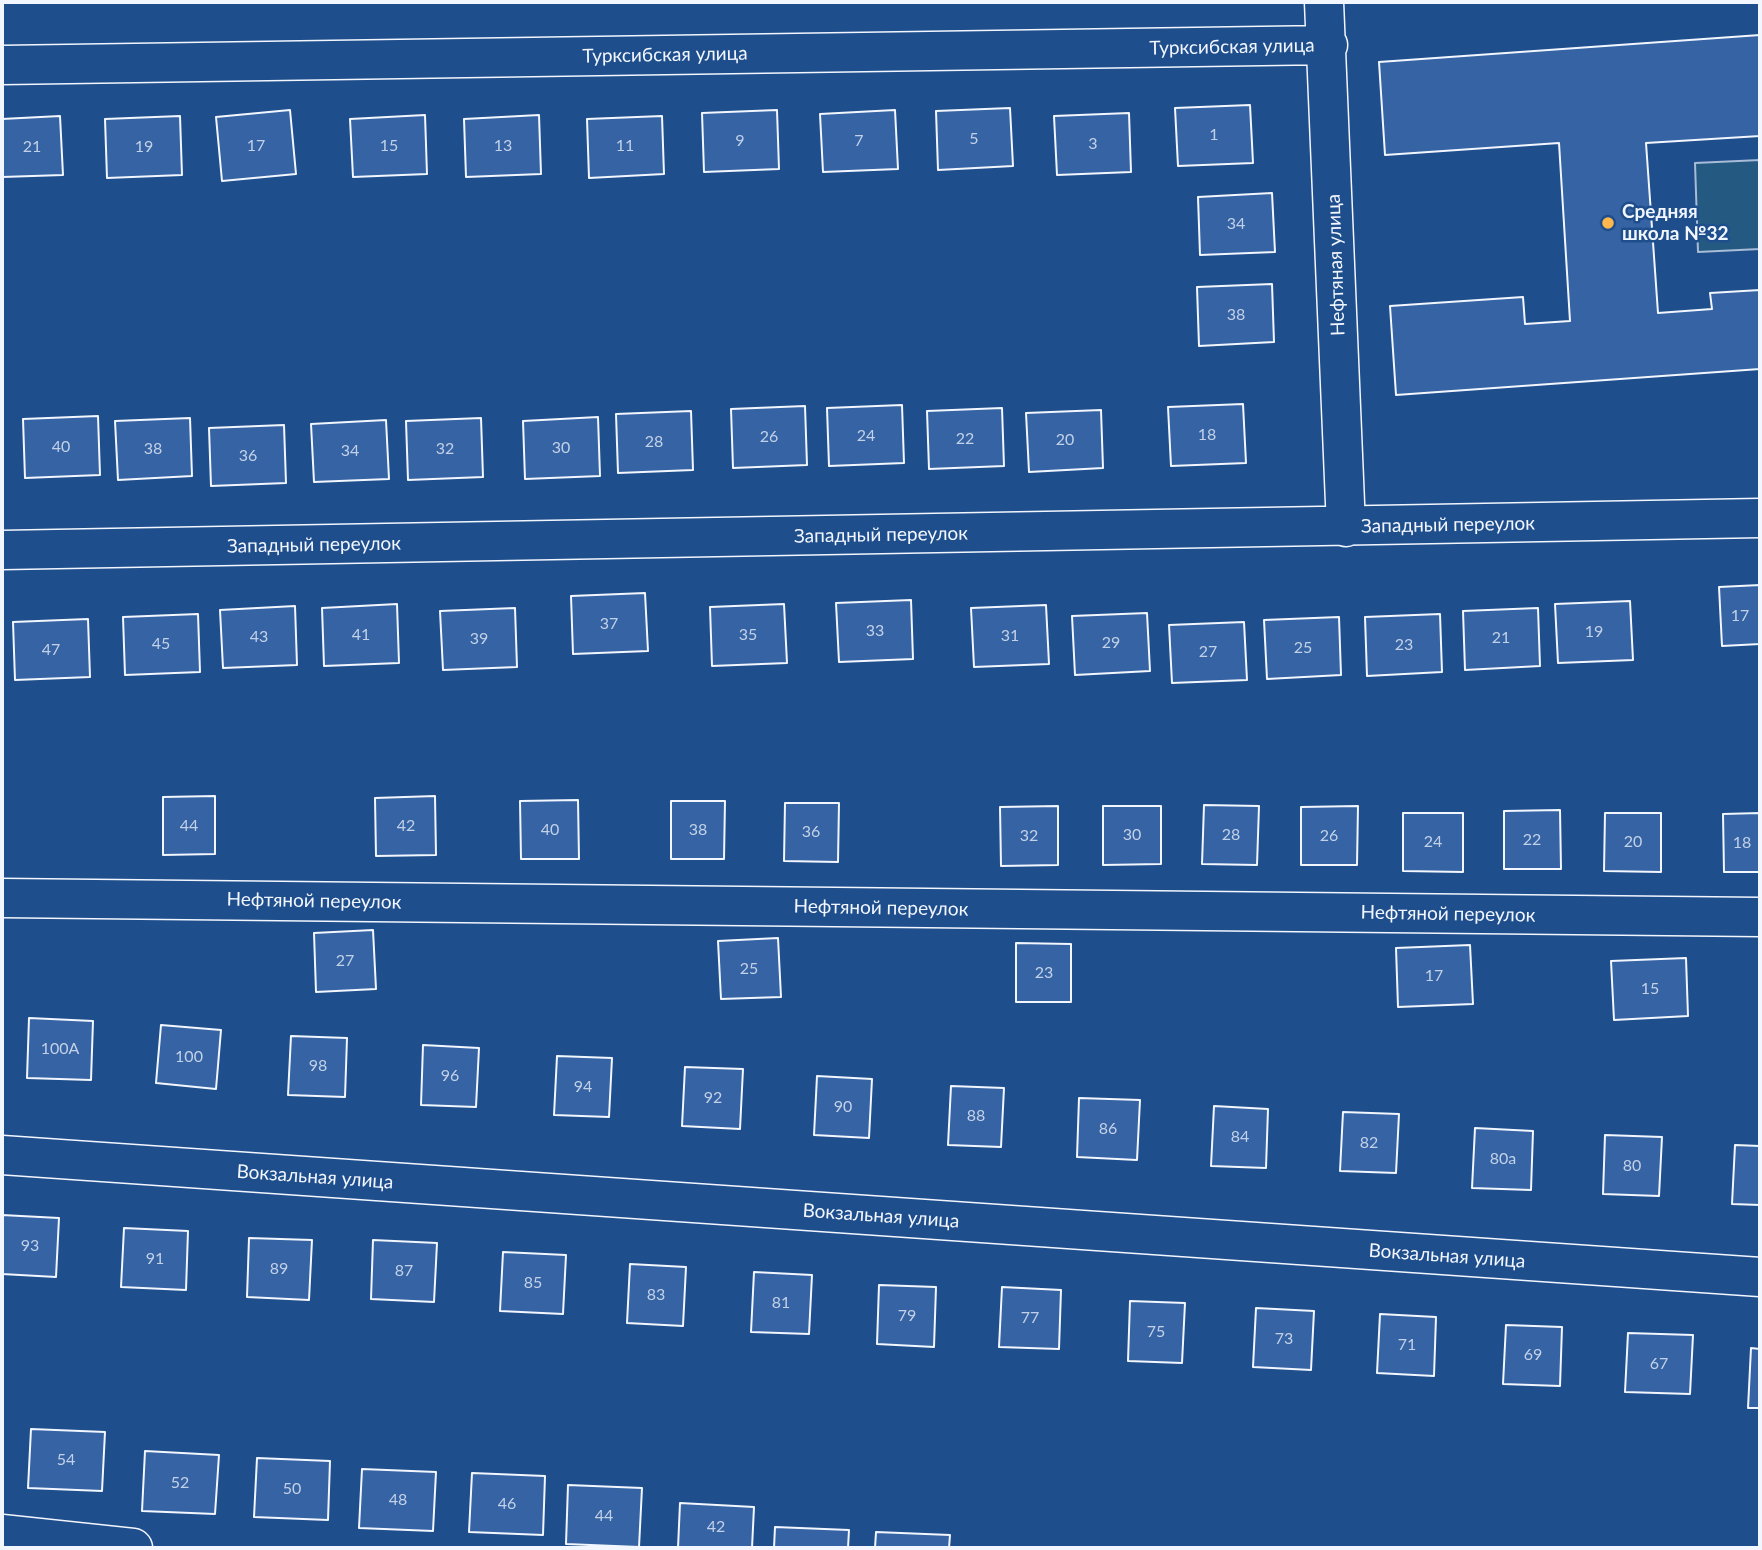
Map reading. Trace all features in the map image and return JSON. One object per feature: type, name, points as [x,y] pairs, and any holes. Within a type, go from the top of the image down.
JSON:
[{"type":"street","name":"Нефтяная улица","points":[[1324,2],[1328,45],[1346,527]]},
{"type":"street","name":"Турксибская улица","points":[[2,65],[1328,45]]},
{"type":"street","name":"Западный переулок","points":[[2,550],[1760,518]]},
{"type":"street","name":"Нефтяной переулок","points":[[2,898],[1760,917]]},
{"type":"street","name":"Вокзальная улица","points":[[2,1155],[1760,1277]]},
{"type":"street","points":[[2,1534],[133,1548]]},
{"type":"shaded area","points":[[1760,160],[1760,249],[1698,252],[1695,163]]},
{"type":"building","name":"Средняя школа №32","points":[[1760,35],[1760,136],[1646,143],[1658,313],[1712,309],[1710,293],[1760,290],[1760,369],[1396,395],[1390,306],[1523,297],[1525,324],[1570,321],[1559,143],[1385,155],[1379,62]]},
{"type":"building","points":[[1250,105],[1253,163],[1178,166],[1175,108]]},
{"type":"building","points":[[1010,108],[1013,166],[938,170],[936,111]]},
{"type":"building","points":[[290,110],[296,174],[222,181],[216,117]]},
{"type":"building","points":[[777,110],[779,169],[704,172],[702,113]]},
{"type":"building","points":[[895,110],[898,169],[823,172],[820,114]]},
{"type":"building","points":[[1129,113],[1131,172],[1057,175],[1054,116]]},
{"type":"building","points":[[425,115],[427,174],[353,177],[350,119]]},
{"type":"building","points":[[539,115],[541,174],[466,177],[464,119]]},
{"type":"building","points":[[60,116],[63,175],[2,177],[2,119]]},
{"type":"building","points":[[180,116],[182,175],[107,178],[105,119]]},
{"type":"building","points":[[662,116],[664,174],[589,178],[587,119]]},
{"type":"building","points":[[1272,193],[1275,252],[1200,255],[1198,197]]},
{"type":"building","points":[[1272,284],[1274,342],[1199,346],[1197,287]]},
{"type":"building","points":[[1243,404],[1246,463],[1171,466],[1168,407]]},
{"type":"building","points":[[902,405],[904,463],[829,466],[827,408]]},
{"type":"building","points":[[805,406],[807,465],[733,468],[731,409]]},
{"type":"building","points":[[1002,408],[1004,466],[929,469],[927,411]]},
{"type":"building","points":[[1101,410],[1103,468],[1029,472],[1026,413]]},
{"type":"building","points":[[691,411],[693,470],[618,473],[616,414]]},
{"type":"building","points":[[98,416],[100,475],[25,478],[23,419]]},
{"type":"building","points":[[598,417],[600,476],[525,479],[523,421]]},
{"type":"building","points":[[190,418],[192,476],[118,480],[115,421]]},
{"type":"building","points":[[481,418],[483,477],[408,480],[406,421]]},
{"type":"building","points":[[386,420],[389,479],[314,482],[311,424]]},
{"type":"building","points":[[284,425],[286,483],[211,486],[209,428]]},
{"type":"building","points":[[1760,585],[1760,644],[1722,646],[1719,587]]},
{"type":"building","points":[[645,593],[648,651],[573,654],[571,596]]},
{"type":"building","points":[[911,600],[913,659],[839,662],[836,603]]},
{"type":"building","points":[[1630,601],[1633,660],[1558,663],[1555,604]]},
{"type":"building","points":[[397,604],[399,663],[324,666],[322,608]]},
{"type":"building","points":[[784,604],[787,663],[712,666],[710,607]]},
{"type":"building","points":[[1046,605],[1049,664],[974,667],[971,608]]},
{"type":"building","points":[[295,606],[297,665],[223,668],[220,610]]},
{"type":"building","points":[[515,608],[517,667],[443,670],[440,611]]},
{"type":"building","points":[[1538,608],[1540,666],[1465,670],[1463,611]]},
{"type":"building","points":[[1147,613],[1150,671],[1075,675],[1072,616]]},
{"type":"building","points":[[198,614],[200,672],[125,675],[123,617]]},
{"type":"building","points":[[1440,614],[1442,672],[1367,676],[1365,617]]},
{"type":"building","points":[[1339,617],[1341,675],[1267,679],[1264,620]]},
{"type":"building","points":[[88,619],[90,677],[15,680],[13,622]]},
{"type":"building","points":[[1244,622],[1247,680],[1172,683],[1169,625]]},
{"type":"building","points":[[215,796],[215,854],[163,855],[163,797]]},
{"type":"building","points":[[435,796],[436,855],[376,856],[375,798]]},
{"type":"building","points":[[578,800],[579,859],[521,859],[520,801]]},
{"type":"building","points":[[671,801],[725,801],[724,859],[671,859]]},
{"type":"building","points":[[785,803],[839,803],[838,862],[784,861]]},
{"type":"building","points":[[1204,805],[1259,806],[1257,865],[1202,864]]},
{"type":"building","points":[[1058,806],[1058,865],[1001,866],[1000,807]]},
{"type":"building","points":[[1103,806],[1161,806],[1161,864],[1103,865]]},
{"type":"building","points":[[1358,806],[1357,865],[1301,865],[1301,807]]},
{"type":"building","points":[[1560,810],[1561,869],[1504,869],[1504,811]]},
{"type":"building","points":[[1403,813],[1463,813],[1463,872],[1403,871]]},
{"type":"building","points":[[1605,813],[1661,813],[1661,872],[1604,871]]},
{"type":"building","points":[[1760,813],[1760,872],[1724,872],[1723,814]]},
{"type":"building","points":[[373,930],[376,989],[316,992],[314,933]]},
{"type":"building","points":[[778,938],[781,997],[721,999],[718,941]]},
{"type":"building","points":[[1016,943],[1071,944],[1071,1002],[1016,1002]]},
{"type":"building","points":[[1470,945],[1473,1004],[1398,1007],[1396,948]]},
{"type":"building","points":[[1686,958],[1688,1016],[1614,1020],[1611,961]]},
{"type":"building","points":[[29,1018],[93,1021],[91,1080],[27,1078]]},
{"type":"building","points":[[161,1025],[221,1030],[216,1089],[156,1083]]},
{"type":"building","points":[[291,1036],[347,1038],[345,1097],[288,1095]]},
{"type":"building","points":[[423,1045],[479,1048],[476,1107],[421,1105]]},
{"type":"building","points":[[557,1056],[612,1058],[609,1117],[554,1115]]},
{"type":"building","points":[[685,1067],[743,1069],[740,1129],[682,1126]]},
{"type":"building","points":[[817,1076],[872,1079],[869,1138],[814,1135]]},
{"type":"building","points":[[951,1086],[1004,1088],[1001,1147],[948,1145]]},
{"type":"building","points":[[1079,1098],[1140,1100],[1137,1160],[1077,1157]]},
{"type":"building","points":[[1214,1106],[1268,1109],[1266,1168],[1211,1166]]},
{"type":"building","points":[[1343,1112],[1399,1114],[1396,1173],[1340,1171]]},
{"type":"building","points":[[1475,1128],[1533,1131],[1531,1190],[1472,1188]]},
{"type":"building","points":[[1605,1135],[1662,1137],[1659,1196],[1603,1194]]},
{"type":"building","points":[[1735,1145],[1760,1146],[1760,1205],[1732,1204]]},
{"type":"building","points":[[2,1215],[59,1218],[56,1277],[2,1274]]},
{"type":"building","points":[[124,1228],[188,1231],[186,1290],[121,1287]]},
{"type":"building","points":[[249,1238],[312,1240],[309,1300],[247,1297]]},
{"type":"building","points":[[373,1240],[437,1243],[434,1302],[371,1299]]},
{"type":"building","points":[[503,1252],[566,1255],[563,1314],[500,1311]]},
{"type":"building","points":[[630,1264],[686,1267],[683,1326],[627,1323]]},
{"type":"building","points":[[754,1272],[812,1275],[809,1334],[751,1332]]},
{"type":"building","points":[[879,1285],[936,1287],[934,1347],[877,1344]]},
{"type":"building","points":[[1002,1287],[1061,1290],[1059,1349],[999,1347]]},
{"type":"building","points":[[1130,1301],[1185,1303],[1182,1363],[1128,1361]]},
{"type":"building","points":[[1256,1308],[1314,1311],[1311,1370],[1253,1367]]},
{"type":"building","points":[[1380,1314],[1436,1317],[1434,1376],[1377,1373]]},
{"type":"building","points":[[1506,1325],[1562,1327],[1560,1386],[1503,1384]]},
{"type":"building","points":[[1628,1333],[1693,1335],[1690,1394],[1625,1392]]},
{"type":"building","points":[[1751,1348],[1760,1349],[1760,1408],[1748,1408]]},
{"type":"building","points":[[31,1429],[105,1432],[102,1491],[28,1488]]},
{"type":"building","points":[[145,1451],[219,1455],[215,1514],[142,1511]]},
{"type":"building","points":[[257,1458],[330,1461],[328,1520],[254,1517]]},
{"type":"building","points":[[362,1469],[436,1472],[433,1531],[359,1528]]},
{"type":"building","points":[[472,1473],[545,1476],[543,1535],[469,1532]]},
{"type":"building","points":[[568,1485],[642,1488],[639,1547],[566,1544]]},
{"type":"building","points":[[680,1503],[754,1507],[752,1548],[678,1548]]},
{"type":"building","points":[[775,1527],[849,1530],[848,1548],[774,1548]]},
{"type":"building","points":[[876,1532],[950,1535],[949,1548],[875,1548]]},
{"type":"place","name":"Средняя школа №32","points":[[1608,223]]}]
